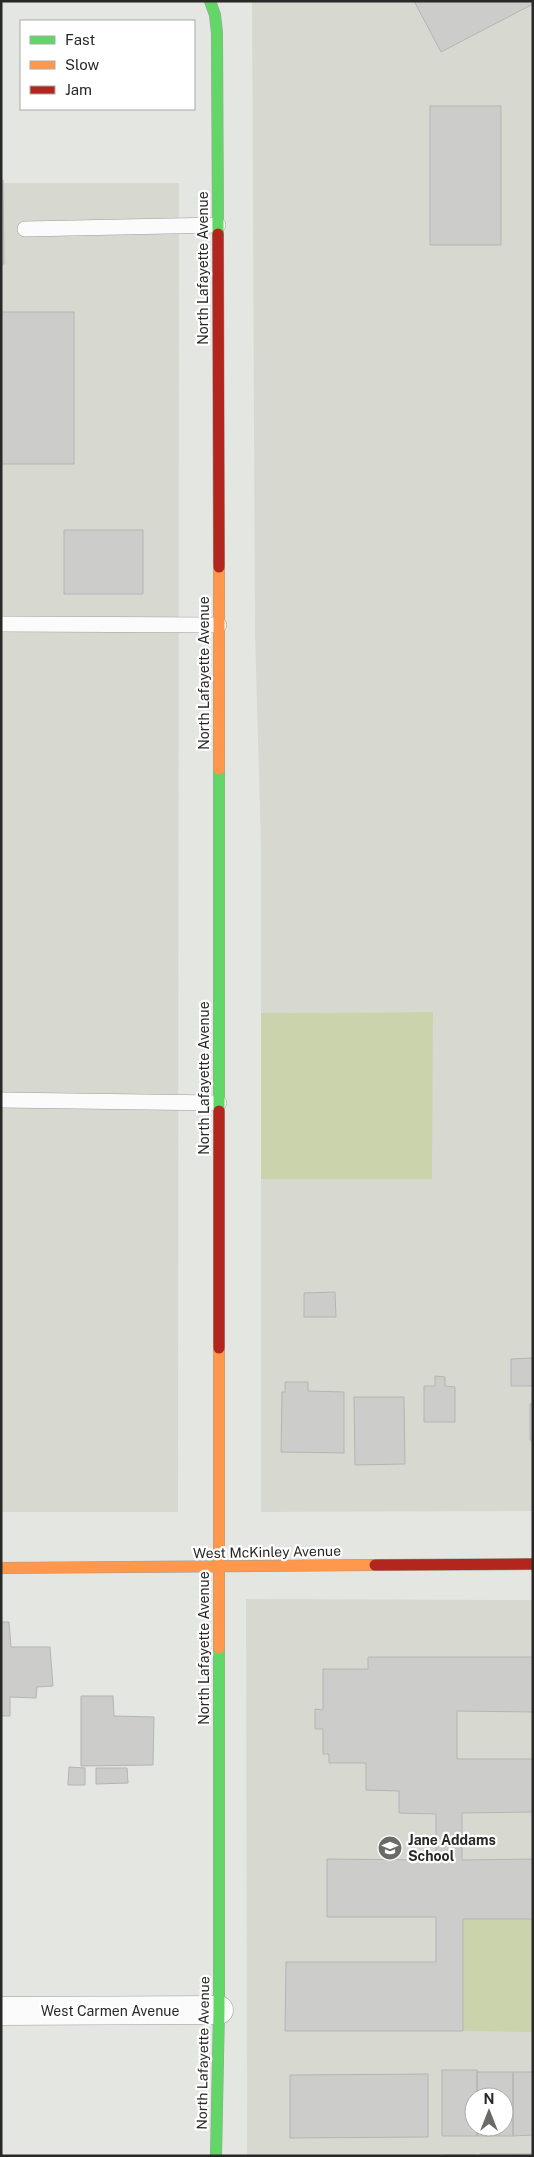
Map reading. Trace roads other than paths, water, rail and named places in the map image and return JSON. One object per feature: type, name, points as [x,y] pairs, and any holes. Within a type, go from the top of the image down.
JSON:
[{"type":"street","name":"North Lafayette Avenue","points":[[210,1],[215,15],[217,32],[218,225],[219,2010],[216,2156]]},
{"type":"street","name":"West McKinley Avenue","points":[[1,1568],[219,1568],[533,1564]]},
{"type":"street","name":"West Carmen Avenue","points":[[1,2012],[219,2010]]},
{"type":"lane","points":[[25,229],[218,225]]},
{"type":"lane","points":[[1,624],[219,625]]},
{"type":"lane","points":[[1,1100],[219,1104]]},
{"type":"place","name":"Jane Addams School","points":[[390,1848]]}]
